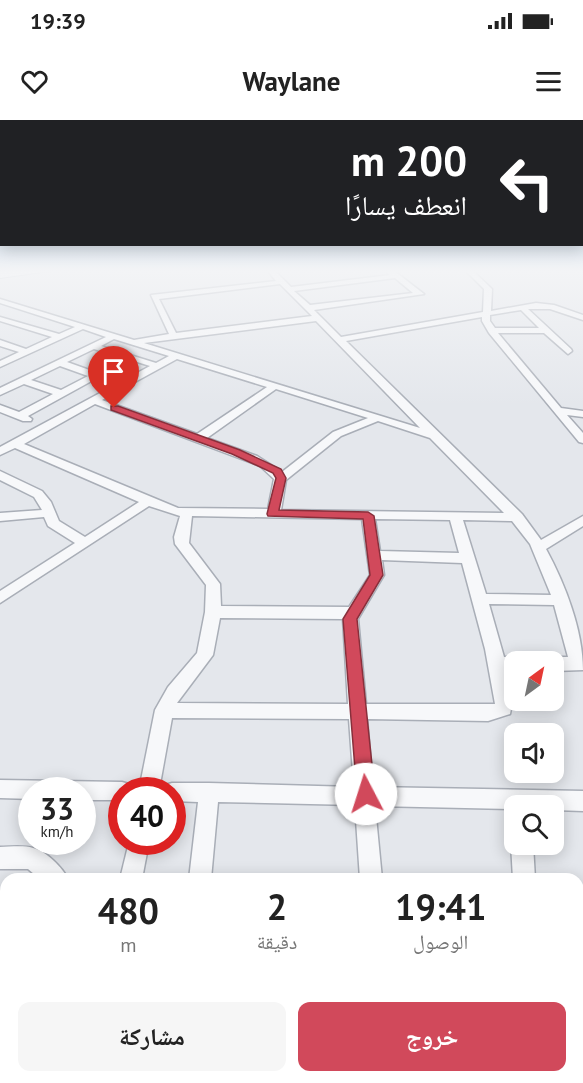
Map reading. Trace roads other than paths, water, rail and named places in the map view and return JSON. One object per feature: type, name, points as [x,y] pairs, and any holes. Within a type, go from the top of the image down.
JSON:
[{"type":"street","points":[[45,315],[435,436]]},
{"type":"street","points":[[163,315],[174,337]]},
{"type":"street","points":[[315,315],[517,518],[539,547],[581,664],[564,664]]},
{"type":"street","points":[[339,340],[490,315]]},
{"type":"street","points":[[530,315],[568,351]]},
{"type":"street","points":[[485,316],[492,332],[583,440]]},
{"type":"street","points":[[131,342],[318,318]]},
{"type":"street","points":[[2,320],[60,337]]},
{"type":"street","points":[[4,362],[82,327]]},
{"type":"street","points":[[492,332],[545,330]]},
{"type":"street","points":[[1,390],[114,336]]},
{"type":"street","points":[[0,343],[26,352]]},
{"type":"street","points":[[44,344],[55,348]]},
{"type":"street","points":[[94,346],[158,366]]},
{"type":"street","points":[[66,351],[77,355]]},
{"type":"street","points":[[0,452],[177,355]]},
{"type":"street","points":[[20,416],[130,357]]},
{"type":"street","points":[[4,362],[42,372]]},
{"type":"street","points":[[60,363],[124,384]]},
{"type":"street","points":[[24,381],[62,394]]},
{"type":"street","points":[[199,438],[274,386]]},
{"type":"street","points":[[95,400],[199,438],[278,471],[281,478],[273,514]]},
{"type":"street","points":[[0,408],[47,427]]},
{"type":"street","points":[[557,410],[583,414]]},
{"type":"street","points":[[281,478],[337,434],[364,425],[376,418]]},
{"type":"street","points":[[15,444],[164,508],[187,512],[517,518]]},
{"type":"street","points":[[0,475],[38,494],[45,502],[53,523],[85,543]]},
{"type":"street","points":[[0,598],[148,501]]},
{"type":"street","points":[[151,777],[164,710],[174,692],[205,655],[213,612],[213,584],[182,544],[181,537],[187,512]]},
{"type":"street","points":[[0,517],[50,513]]},
{"type":"street","points":[[368,516],[377,575],[350,619],[371,873]]},
{"type":"street","points":[[456,517],[478,599],[504,659]]},
{"type":"street","points":[[539,547],[583,520]]},
{"type":"street","points":[[375,555],[466,558]]},
{"type":"street","points":[[478,599],[559,600]]},
{"type":"street","points":[[213,612],[352,614]]},
{"type":"street","points":[[164,710],[497,712],[504,709]]},
{"type":"street","points":[[0,789],[108,791]]},
{"type":"street","points":[[186,792],[366,794],[504,801]]},
{"type":"street","points":[[201,873],[208,792]]},
{"type":"street","points":[[564,801],[583,801]]},
{"type":"street","points":[[132,873],[136,855]]},
{"type":"street","points":[[523,855],[524,873]]},
{"type":"street","points":[[0,858],[32,858],[50,873]]}]
